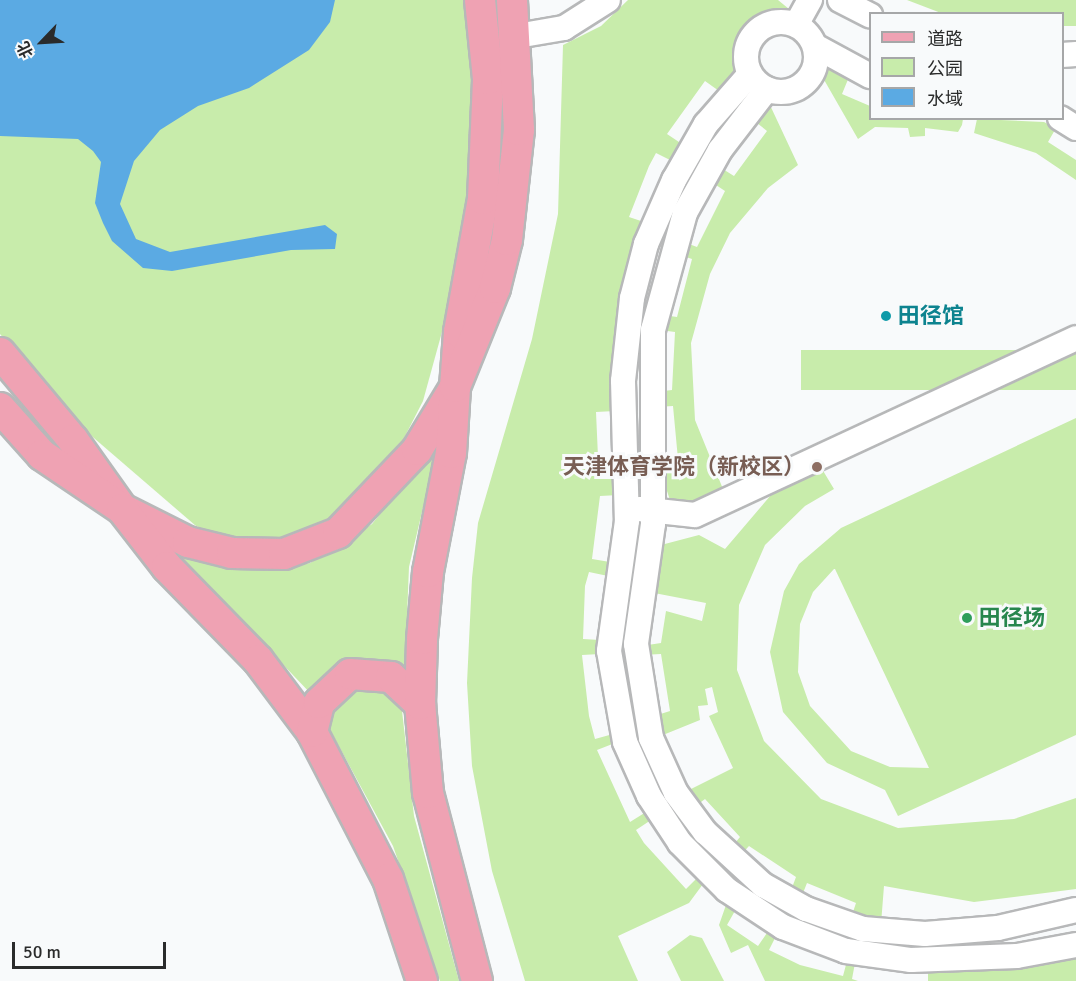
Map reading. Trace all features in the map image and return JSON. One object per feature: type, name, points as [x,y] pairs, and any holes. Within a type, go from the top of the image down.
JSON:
[{"type":"main road","points":[[477,981],[434,826],[420,704],[428,572],[451,453],[459,332],[483,199],[488,79],[480,0]]},
{"type":"main road","points":[[0,408],[42,455],[122,509],[210,548],[284,554],[308,548],[338,533],[381,492],[438,423],[495,288],[507,240],[519,130],[517,36],[512,0]]},
{"type":"main road","points":[[0,353],[167,567],[258,660],[312,732],[388,879],[422,981]]},
{"type":"main road","points":[[312,732],[319,703],[350,674],[391,677],[420,704]]},
{"type":"lane","points":[[517,36],[564,28],[608,0]]},
{"type":"lane","points":[[796,25],[810,0]]},
{"type":"lane","points":[[840,0],[869,14]]},
{"type":"lane","points":[[759,81],[747,51],[757,30],[779,21],[796,25],[815,46],[869,75]]},
{"type":"lane","points":[[759,81],[801,86],[815,69],[815,46]]},
{"type":"lane","points":[[759,81],[694,143],[640,261],[624,357],[628,508],[609,651],[614,705],[649,796],[704,870],[783,927],[846,951],[949,961],[1076,945]]},
{"type":"lane","points":[[759,81],[685,213],[667,267],[651,359],[653,510],[636,627],[645,719],[676,793],[728,856],[763,885],[806,909],[886,932],[972,931],[1076,910]]},
{"type":"lane","points":[[1063,120],[1076,128]]},
{"type":"lane","points":[[628,508],[695,515],[1076,338]]},
{"type":"green space","points":[[0,0],[467,0],[475,133],[453,292],[423,401],[401,444],[372,487],[323,528],[264,543],[229,539],[196,526],[73,420],[0,334]]},
{"type":"green space","points":[[628,0],[778,0],[789,9],[768,11],[745,24],[735,46],[737,71],[719,91],[705,81],[667,134],[682,144],[672,161],[656,153],[649,166],[629,217],[644,222],[615,411],[596,412],[599,479],[620,479],[619,495],[600,496],[592,559],[610,562],[608,576],[589,572],[585,586],[583,639],[600,640],[600,654],[582,655],[589,716],[595,739],[613,734],[615,743],[597,750],[630,822],[646,812],[651,820],[636,830],[644,843],[686,889],[699,876],[703,884],[689,903],[618,936],[638,981],[525,981],[492,871],[472,766],[467,683],[472,578],[478,523],[532,339],[558,214],[563,45],[601,26]]},
{"type":"green space","points":[[907,0],[1076,0],[1076,26],[1064,26],[1064,12],[938,12]]},
{"type":"green space","points":[[827,69],[849,77],[842,94],[869,106],[869,120],[963,120],[962,125],[958,132],[925,128],[925,136],[910,137],[908,128],[875,127],[858,139],[823,78]]},
{"type":"green space","points":[[769,103],[798,165],[768,188],[730,233],[710,274],[691,343],[695,420],[725,494],[699,506],[671,503],[661,473],[679,470],[673,406],[656,407],[655,392],[672,390],[675,332],[660,330],[663,315],[677,317],[692,259],[677,254],[681,241],[697,247],[725,191],[710,181],[718,166],[734,176],[767,131],[752,119]]},
{"type":"green space","points":[[977,120],[1044,122],[1056,128],[1048,142],[1076,160],[1076,180],[1036,153],[974,133]]},
{"type":"green space","points":[[801,350],[1076,350],[1076,390],[801,390]]},
{"type":"green space","name":"田径场","points":[[1076,418],[1076,735],[898,816],[885,790],[827,763],[783,712],[770,652],[784,591],[799,564],[841,528]],"holes":[[[835,569],[929,768],[890,767],[851,751],[810,706],[798,672],[800,624],[813,592]]]},
{"type":"green space","points":[[439,440],[409,567],[405,664],[398,671],[312,695],[178,554],[277,568],[310,563],[372,524]]},
{"type":"green space","points":[[822,469],[834,489],[805,506],[765,545],[739,605],[737,670],[764,741],[821,799],[898,828],[1014,819],[1076,798],[1076,889],[974,902],[884,886],[881,924],[851,918],[856,903],[807,883],[801,898],[790,893],[796,877],[749,846],[739,857],[730,849],[740,837],[705,799],[693,808],[689,790],[733,768],[709,716],[718,712],[712,687],[705,689],[708,705],[698,706],[700,720],[663,735],[651,717],[670,711],[661,654],[642,655],[641,646],[661,643],[666,611],[702,621],[706,603],[649,592],[661,545],[699,535],[725,549],[771,495]]},
{"type":"green space","points":[[376,683],[401,702],[414,816],[459,981],[440,981],[393,846],[329,728],[328,715],[343,690]]},
{"type":"green space","points":[[726,905],[736,909],[727,925],[758,946],[769,930],[777,934],[769,950],[800,965],[843,976],[847,961],[855,963],[852,979],[858,981],[765,981],[748,945],[731,953],[719,925]]},
{"type":"green space","points":[[690,935],[702,938],[724,981],[681,981],[667,952]]},
{"type":"green space","points":[[1076,952],[1076,981],[928,981],[928,970],[975,969]]},
{"type":"water","points":[[0,0],[335,0],[330,22],[309,50],[249,88],[198,106],[160,130],[134,161],[120,204],[136,239],[170,252],[325,225],[337,234],[335,249],[291,250],[172,271],[143,268],[112,241],[103,223],[95,203],[101,162],[93,151],[78,139],[0,136]]},
{"type":"place","name":"田径馆","points":[[886,316]]},
{"type":"place","name":"天津体育学院（新校区）","points":[[817,467]]},
{"type":"place","name":"田径场","points":[[967,618]]}]
